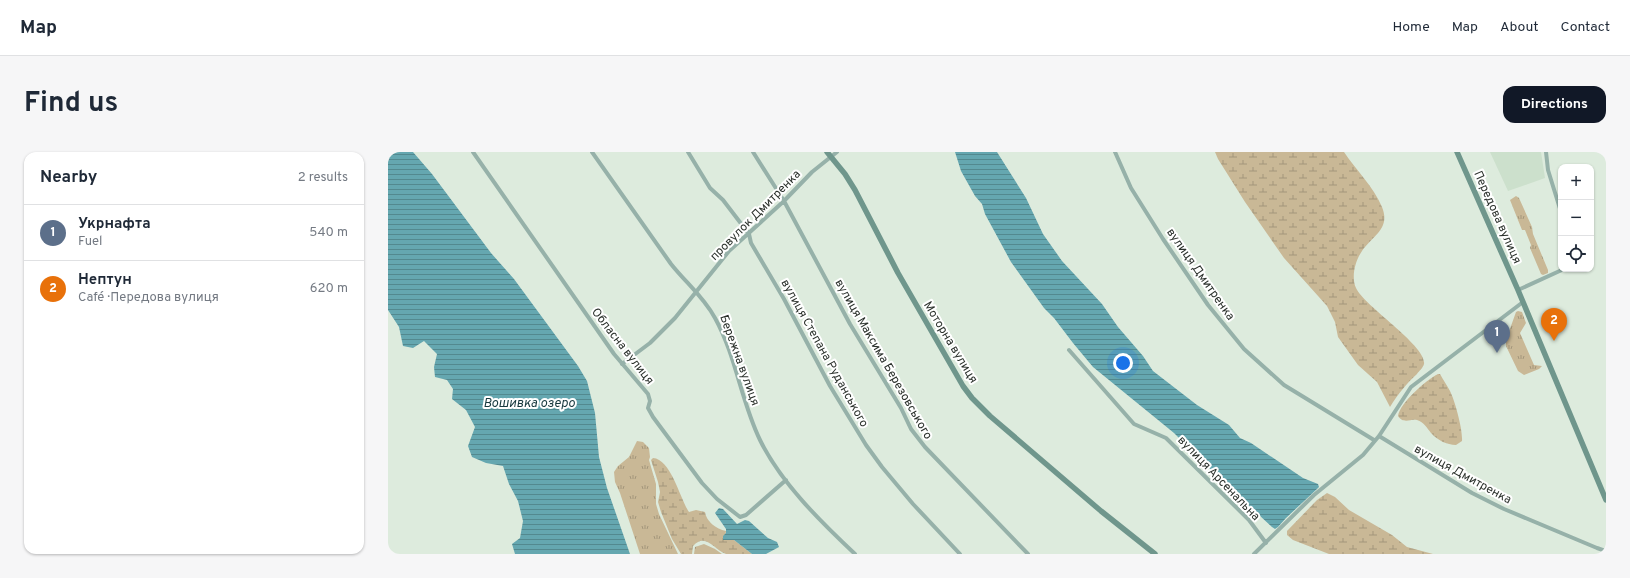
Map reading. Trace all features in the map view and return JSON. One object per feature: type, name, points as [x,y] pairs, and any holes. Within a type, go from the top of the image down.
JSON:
[{"type":"street","name":"Обласна вулиця","points":[[473,152],[614,354],[648,394],[650,401],[648,408],[671,442],[702,483],[717,499],[734,514],[740,517],[746,515],[786,480]]},
{"type":"street","name":"Бережна вулиця","points":[[592,152],[671,264],[684,280],[697,291],[715,318],[730,354],[745,403],[760,440],[786,480],[815,514],[855,554]]},
{"type":"street","name":"вулиця Степана Руданського","points":[[688,152],[710,188],[723,200],[749,234],[751,243],[784,299],[830,386],[866,446],[912,504],[960,554]]},
{"type":"street","name":"вулиця Максима Березовського","points":[[753,152],[784,201],[850,324],[901,408],[911,429],[935,458],[1028,554]]},
{"type":"street","name":"Моторна вулиця","points":[[827,152],[845,174],[855,190],[898,273],[939,347],[972,398],[990,416],[1101,511],[1155,554]]},
{"type":"street","name":"провулок Дмитренка","points":[[622,364],[650,342],[675,318],[723,257],[784,201],[812,172],[837,152]]},
{"type":"street","name":"вулиця Дмитренка","points":[[1115,152],[1131,188],[1163,239],[1208,305],[1244,349],[1284,385],[1374,440]]},
{"type":"street","name":"Передова вулиця","points":[[1458,152],[1518,290],[1606,500]]},
{"type":"street","points":[[1546,152],[1548,170],[1558,202]]},
{"type":"street","points":[[1518,290],[1558,272]]},
{"type":"street","points":[[1254,554],[1314,495],[1363,455],[1374,440],[1379,436],[1412,387],[1523,302]]},
{"type":"street","name":"вулиця Арсенальна","points":[[1069,350],[1134,424],[1166,438],[1249,520],[1266,543]]},
{"type":"street","name":"вулиця Дмитренка","points":[[1379,436],[1472,493],[1504,509],[1606,551]]},
{"type":"shaded area","points":[[1490,152],[1541,152],[1545,178],[1508,191]]},
{"type":"green space","points":[[1215,152],[1344,152],[1369,185],[1382,207],[1384,221],[1379,232],[1366,246],[1357,259],[1354,269],[1356,288],[1371,305],[1416,347],[1422,356],[1424,364],[1417,374],[1402,389],[1390,407],[1377,382],[1358,365],[1338,337],[1335,322],[1327,306],[1284,258],[1245,202]]},
{"type":"green space","points":[[1516,196],[1519,198],[1532,227],[1533,234],[1548,270],[1548,273],[1543,275],[1541,274],[1530,248],[1531,245],[1525,230],[1522,230],[1510,200]]},
{"type":"green space","points":[[1516,312],[1522,312],[1526,323],[1520,333],[1534,365],[1542,366],[1539,369],[1524,375],[1518,371],[1506,346],[1506,340]]},
{"type":"green space","points":[[1440,374],[1450,391],[1458,416],[1462,441],[1456,445],[1446,443],[1433,436],[1422,422],[1417,420],[1404,421],[1398,416],[1403,405],[1414,392]]},
{"type":"green space","points":[[637,441],[643,442],[649,448],[649,460],[656,484],[656,504],[659,514],[678,554],[640,554],[615,482],[614,472],[618,466],[629,457]]},
{"type":"green space","points":[[653,458],[659,460],[670,472],[689,512],[696,510],[705,512],[707,518],[712,524],[726,531],[725,540],[734,540],[752,554],[726,554],[710,543],[702,541],[693,546],[692,554],[681,554],[672,539],[658,502],[660,492],[651,460]]},
{"type":"green space","points":[[1327,493],[1335,497],[1349,510],[1392,535],[1407,547],[1433,554],[1329,554],[1293,540],[1287,535],[1287,531],[1317,500]]},
{"type":"green space","points":[[704,544],[722,554],[694,554],[695,547]]},
{"type":"water","name":"Вошивка озеро","points":[[388,152],[413,152],[432,174],[491,253],[514,279],[578,366],[587,381],[595,413],[599,457],[607,488],[630,554],[515,554],[512,544],[520,538],[523,521],[518,501],[509,484],[503,466],[486,463],[472,457],[468,446],[475,427],[466,410],[452,399],[453,389],[447,380],[435,377],[434,367],[437,354],[424,341],[413,348],[403,346],[399,327],[388,310]]},
{"type":"water","points":[[955,152],[997,152],[1026,198],[1043,234],[1062,261],[1102,304],[1153,371],[1197,405],[1229,425],[1240,438],[1251,443],[1303,478],[1318,484],[1319,487],[1278,527],[1275,529],[1272,527],[1246,503],[1237,491],[1212,471],[1174,433],[1093,367],[1054,318],[1044,308],[1011,262],[985,214],[982,204],[975,196],[961,171]]},
{"type":"water","points":[[719,508],[723,509],[737,524],[745,520],[749,521],[768,538],[777,542],[779,547],[766,554],[752,554],[734,540],[723,540],[726,529],[715,513]]},
{"type":"place","name":"Нептун","points":[[1554,341]]},
{"type":"place","name":"Укрнафта","points":[[1497,353]]}]
